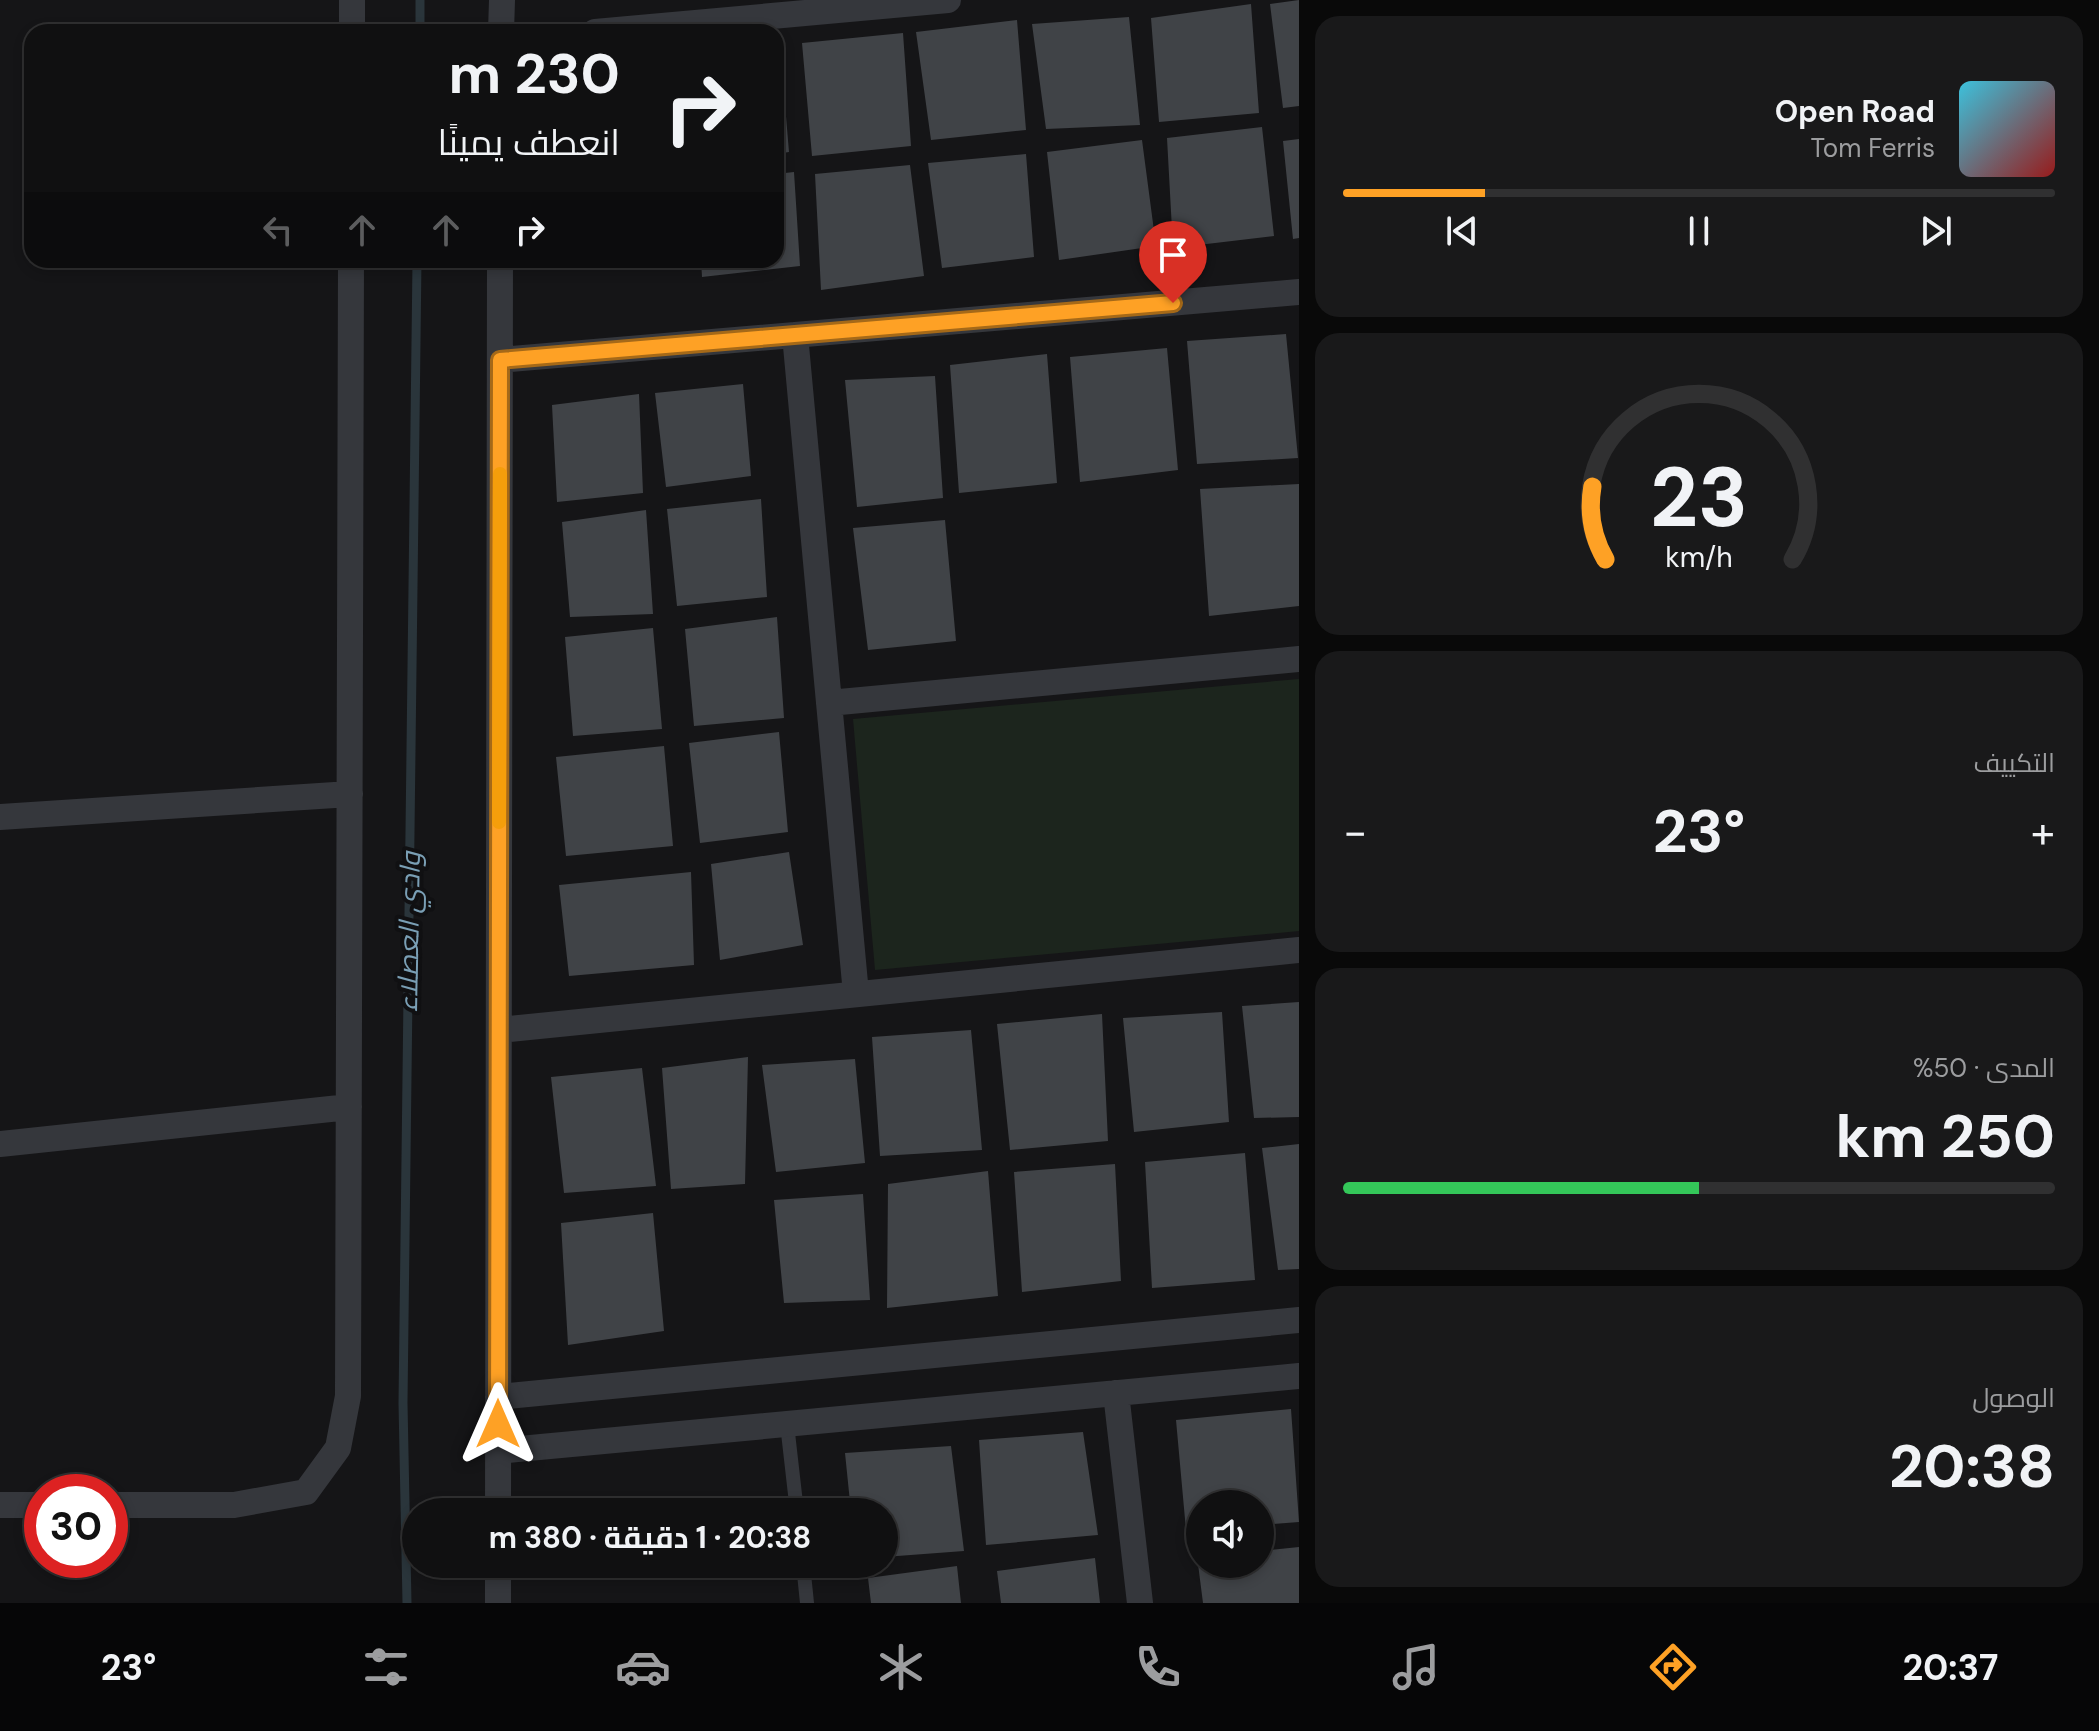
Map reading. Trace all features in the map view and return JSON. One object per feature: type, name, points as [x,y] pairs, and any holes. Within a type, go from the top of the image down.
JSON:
[{"type":"street","points":[[352,0],[352,24]]},
{"type":"street","points":[[501,24],[502,0]]},
{"type":"street","points":[[683,24],[948,0]]},
{"type":"street","points":[[128,1505],[234,1505],[306,1492],[338,1448],[348,1396],[351,268]]},
{"type":"street","points":[[498,1498],[500,268]]},
{"type":"street","points":[[500,360],[1299,292]]},
{"type":"street","points":[[795,335],[856,994]]},
{"type":"street","points":[[829,703],[1299,659]]},
{"type":"street","points":[[1,809],[350,794]]},
{"type":"street","points":[[499,1030],[1299,950]]},
{"type":"street","points":[[0,1144],[349,1107]]},
{"type":"street","points":[[498,1397],[1299,1320]]},
{"type":"street","points":[[498,1451],[1299,1376]]},
{"type":"street","points":[[1116,1393],[1140,1603]]},
{"type":"street","points":[[0,1505],[24,1505]]},
{"type":"street","points":[[498,1578],[498,1603]]},
{"type":"lane","points":[[787,1424],[795,1498]]},
{"type":"lane","points":[[804,1578],[807,1603]]},
{"type":"shaded area","points":[[1299,679],[1299,931],[875,970],[853,719]]},
{"type":"building","points":[[1299,0],[1299,106],[1283,108],[1270,4]]},
{"type":"building","points":[[1251,4],[1259,113],[1159,122],[1151,18]]},
{"type":"building","points":[[1129,17],[1140,125],[1046,129],[1032,24]]},
{"type":"building","points":[[1017,20],[1026,130],[931,140],[916,32]]},
{"type":"building","points":[[903,33],[911,146],[812,156],[802,43]]},
{"type":"building","points":[[784,93],[789,152],[784,153]]},
{"type":"building","points":[[1262,127],[1274,236],[1173,248],[1167,138]]},
{"type":"building","points":[[1299,139],[1299,238],[1293,239],[1283,141]]},
{"type":"building","points":[[1142,140],[1156,246],[1059,260],[1047,152]]},
{"type":"building","points":[[1026,154],[1034,257],[942,268],[928,163]]},
{"type":"building","points":[[910,165],[924,276],[821,290],[815,174]]},
{"type":"building","points":[[794,172],[800,266],[784,268],[784,173]]},
{"type":"building","points":[[701,268],[782,268],[702,277]]},
{"type":"building","points":[[1286,334],[1298,458],[1197,464],[1187,341]]},
{"type":"building","points":[[1167,348],[1178,470],[1080,482],[1070,357]]},
{"type":"building","points":[[1047,354],[1057,483],[959,493],[950,365]]},
{"type":"building","points":[[935,376],[943,498],[857,507],[845,380]]},
{"type":"building","points":[[743,384],[751,476],[666,487],[655,393]]},
{"type":"building","points":[[639,394],[643,493],[557,502],[552,405]]},
{"type":"building","points":[[1299,484],[1299,606],[1209,616],[1200,489]]},
{"type":"building","points":[[761,499],[767,597],[677,606],[667,509]]},
{"type":"building","points":[[646,510],[653,614],[570,617],[562,522]]},
{"type":"building","points":[[945,520],[956,641],[868,650],[853,528]]},
{"type":"building","points":[[777,617],[784,718],[694,726],[685,629]]},
{"type":"building","points":[[653,628],[662,729],[573,736],[565,637]]},
{"type":"building","points":[[779,732],[788,832],[700,843],[689,743]]},
{"type":"building","points":[[664,746],[673,846],[566,856],[556,757]]},
{"type":"building","points":[[789,852],[803,945],[720,960],[711,864]]},
{"type":"building","points":[[691,872],[694,965],[569,976],[559,885]]},
{"type":"building","points":[[1299,1002],[1299,1117],[1254,1118],[1242,1006]]},
{"type":"building","points":[[1222,1012],[1229,1122],[1134,1132],[1123,1018]]},
{"type":"building","points":[[1102,1014],[1108,1141],[1010,1150],[997,1024]]},
{"type":"building","points":[[971,1030],[982,1150],[880,1156],[872,1037]]},
{"type":"building","points":[[748,1057],[745,1184],[671,1189],[662,1068]]},
{"type":"building","points":[[855,1059],[865,1163],[776,1172],[762,1065]]},
{"type":"building","points":[[642,1068],[656,1186],[564,1193],[551,1077]]},
{"type":"building","points":[[1299,1144],[1299,1269],[1278,1270],[1262,1148]]},
{"type":"building","points":[[1245,1153],[1255,1280],[1152,1288],[1145,1162]]},
{"type":"building","points":[[1115,1164],[1121,1281],[1022,1292],[1014,1172]]},
{"type":"building","points":[[988,1171],[998,1296],[887,1308],[888,1184]]},
{"type":"building","points":[[863,1194],[870,1300],[784,1303],[774,1200]]},
{"type":"building","points":[[653,1213],[664,1331],[568,1345],[561,1223]]},
{"type":"building","points":[[1291,1409],[1299,1522],[1274,1524],[1274,1490],[1186,1490],[1186,1530],[1176,1420]]},
{"type":"building","points":[[1083,1432],[1098,1535],[986,1545],[979,1440]]},
{"type":"building","points":[[951,1446],[964,1551],[898,1556],[898,1498],[850,1498],[845,1453]]},
{"type":"building","points":[[1299,1547],[1299,1603],[1203,1603],[1200,1578],[1274,1578],[1274,1550]]},
{"type":"building","points":[[1095,1558],[1100,1603],[1001,1603],[997,1571]]},
{"type":"building","points":[[957,1566],[961,1603],[871,1603],[868,1578],[898,1578],[898,1574]]},
{"type":"waterway","name":"وادي العصلاء","points":[[420,0],[420,24]]},
{"type":"waterway","name":"وادي العصلاء","points":[[407,1603],[403,1403],[417,268]]},
{"type":"slow traffic","points":[[499,822],[500,474]]},
{"type":"route","points":[[498,1424],[500,360],[1173,303]]}]
